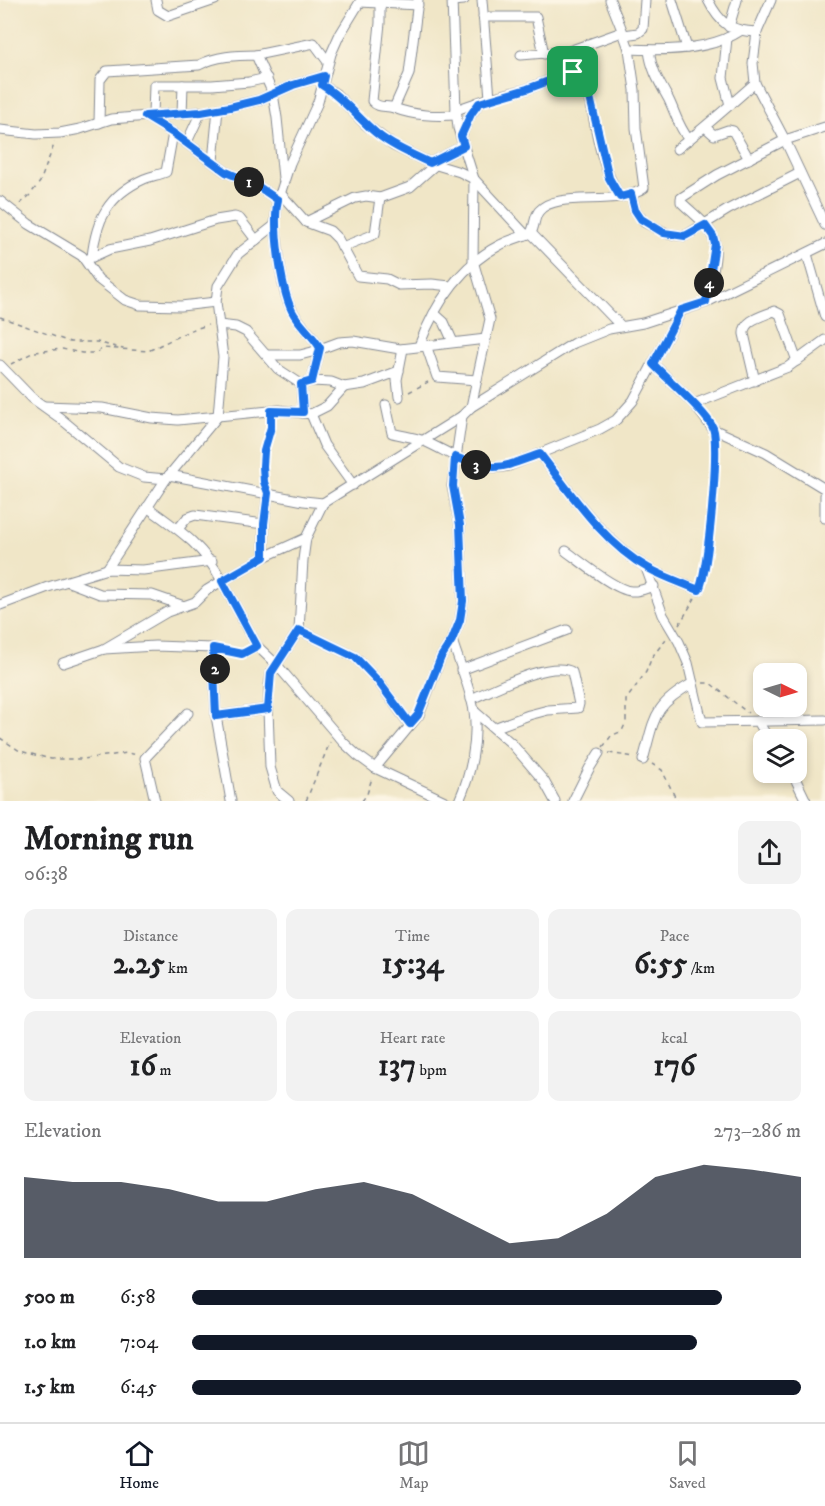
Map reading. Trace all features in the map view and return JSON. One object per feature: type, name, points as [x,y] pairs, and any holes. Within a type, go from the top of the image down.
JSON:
[{"type":"street","points":[[156,0],[158,10],[168,16],[215,0]]},
{"type":"street","points":[[464,0],[452,1],[456,113],[474,179],[473,261],[490,315],[471,407]]},
{"type":"street","points":[[482,0],[490,98]]},
{"type":"street","points":[[477,380],[437,377],[422,346],[434,313],[450,286],[473,261],[501,244],[528,234],[535,226],[537,213],[548,205],[579,199],[620,197],[640,191],[644,185],[636,128],[635,90],[628,49],[610,0]]},
{"type":"street","points":[[521,54],[569,51],[643,30],[645,0]]},
{"type":"street","points":[[672,0],[687,48]]},
{"type":"street","points":[[708,0],[718,16],[729,27],[740,31],[757,32]]},
{"type":"street","points":[[729,27],[737,0]]},
{"type":"street","points":[[771,0],[757,32],[753,63],[755,83],[825,225]]},
{"type":"street","points":[[312,381],[320,348],[290,305],[284,284],[275,225],[283,183],[318,102],[328,62],[339,36],[361,1],[418,3],[410,69],[405,88],[394,108]]},
{"type":"street","points":[[380,3],[376,63],[370,99],[377,106],[394,108],[411,114],[456,113],[490,98],[527,89],[569,73],[584,74],[609,178],[620,197]]},
{"type":"street","points":[[483,17],[536,17],[544,54]]},
{"type":"street","points":[[628,49],[687,48],[727,38],[740,31]]},
{"type":"street","points":[[727,38],[723,78],[730,105]]},
{"type":"street","points":[[99,123],[99,80],[107,71],[199,65],[218,57],[256,55],[314,43],[328,62]]},
{"type":"street","points":[[649,50],[655,75],[678,125],[689,140]]},
{"type":"street","points":[[256,55],[273,94],[283,183]]},
{"type":"street","points":[[149,115],[153,86],[237,83],[267,78]]},
{"type":"street","points":[[0,130],[36,134],[60,133],[111,119],[201,112],[245,104],[293,85],[323,81]]},
{"type":"street","points":[[323,81],[378,135],[394,146],[474,179],[621,326]]},
{"type":"street","points":[[677,149],[755,83]]},
{"type":"street","points":[[182,114],[183,85]]},
{"type":"street","points":[[306,222],[355,198],[366,196],[380,198],[410,187],[433,164],[463,141],[471,114],[479,103]]},
{"type":"street","points":[[213,161],[218,109]]},
{"type":"street","points":[[186,142],[201,112]]},
{"type":"street","points":[[149,115],[226,172],[279,197],[306,222],[330,231],[338,238],[358,276],[387,279],[399,285],[450,286]]},
{"type":"street","points":[[705,127],[714,135],[728,130],[733,131],[749,159]]},
{"type":"street","points":[[706,302],[715,244],[713,236],[705,225],[681,202],[681,198],[717,175],[785,140],[825,127]]},
{"type":"street","points":[[89,259],[105,210],[134,184],[166,172],[173,133]]},
{"type":"street","points":[[631,194],[635,210],[641,219],[664,233],[685,236],[729,209],[800,173]]},
{"type":"street","points":[[342,248],[375,234],[380,198]]},
{"type":"street","points":[[0,201],[29,224],[89,259],[103,284],[115,294],[134,304],[190,306],[216,302]]},
{"type":"street","points":[[89,259],[110,249],[150,241],[224,218],[239,218],[256,240]]},
{"type":"street","points":[[107,569],[167,477],[218,416],[223,357],[216,302],[218,286],[238,254],[275,225]]},
{"type":"street","points":[[289,801],[277,791],[270,767],[268,709],[271,673],[299,630],[306,538],[323,503],[574,343],[609,329],[643,324],[706,302],[825,244]]},
{"type":"street","points":[[807,254],[825,317]]},
{"type":"street","points":[[386,405],[392,433],[422,440],[455,457],[484,467],[509,466],[600,429],[616,420],[633,401],[642,380],[653,364],[681,310]]},
{"type":"street","points":[[755,381],[744,328],[748,323],[774,310],[780,314],[797,361]]},
{"type":"street","points":[[434,313],[444,322],[453,342]]},
{"type":"street","points":[[219,325],[244,330],[278,369],[301,384],[307,413],[324,445],[353,484]]},
{"type":"street","points":[[267,355],[300,355],[339,342],[353,341],[403,349],[486,339]]},
{"type":"street","points":[[693,404],[788,367],[825,340]]},
{"type":"street","points":[[399,397],[399,371],[403,349]]},
{"type":"street","points":[[653,364],[693,404],[713,429],[773,457],[825,489]]},
{"type":"street","points":[[1,367],[28,394],[119,467],[150,478],[167,477],[323,503]]},
{"type":"street","points":[[301,384],[312,381],[331,382],[344,387],[364,384],[399,371]]},
{"type":"street","points":[[44,406],[102,408],[167,420],[271,411],[307,413],[327,406],[344,387]]},
{"type":"street","points":[[375,768],[418,715],[441,657],[452,640],[460,620],[463,601],[460,525],[453,486],[462,416]]},
{"type":"street","points":[[540,454],[591,518],[618,546],[646,568],[699,590]]},
{"type":"street","points":[[264,557],[264,524],[268,493]]},
{"type":"street","points":[[825,495],[825,518]]},
{"type":"street","points":[[147,507],[178,529],[212,561],[257,646],[277,665],[334,733],[375,768],[427,797],[445,801]]},
{"type":"street","points":[[178,529],[187,519],[195,515],[264,524]]},
{"type":"street","points":[[63,663],[104,649],[167,612],[195,602],[207,590],[264,557],[306,538]]},
{"type":"street","points":[[566,551],[618,587],[638,591],[654,586]]},
{"type":"street","points":[[0,605],[107,569],[143,570],[212,561]]},
{"type":"street","points":[[646,568],[663,615],[679,642],[693,683],[702,723],[825,720]]},
{"type":"street","points":[[69,582],[100,594],[152,595],[184,606]]},
{"type":"street","points":[[299,630],[355,657],[378,681],[410,724]]},
{"type":"street","points":[[461,670],[567,630]]},
{"type":"street","points":[[452,640],[474,711],[473,754],[466,786],[459,801]]},
{"type":"street","points":[[104,649],[155,646],[213,648],[216,716],[231,801]]},
{"type":"street","points":[[471,699],[534,673],[560,669],[572,672],[578,708],[548,710],[494,728]]},
{"type":"street","points":[[643,760],[658,711],[669,698],[693,683]]},
{"type":"street","points":[[216,716],[268,709]]},
{"type":"street","points":[[474,711],[494,728],[544,781],[555,801]]},
{"type":"street","points":[[155,801],[145,758],[188,713]]},
{"type":"street","points":[[758,721],[763,729]]},
{"type":"street","points":[[573,801],[599,753]]},
{"type":"street","points":[[797,783],[806,801]]},
{"type":"path","points":[[13,210],[40,182],[52,146],[60,133]]},
{"type":"path","points":[[0,317],[70,342],[97,342],[126,350]]},
{"type":"path","points":[[1,367],[34,352],[62,349],[96,353],[103,348],[148,351],[202,326],[219,325]]},
{"type":"path","points":[[399,397],[437,377]]},
{"type":"path","points":[[268,493],[264,482],[263,466],[264,451],[271,427],[271,411]]},
{"type":"path","points":[[599,753],[611,736],[621,731],[626,722],[626,699],[646,672],[652,657],[677,628],[703,582],[709,544],[714,459],[713,429]]},
{"type":"path","points":[[213,648],[242,654],[257,646]]},
{"type":"path","points":[[693,683],[710,683],[758,721]]},
{"type":"path","points":[[306,801],[334,733]]},
{"type":"path","points":[[0,738],[20,751],[51,759],[83,759],[128,753],[145,758]]},
{"type":"path","points":[[362,801],[367,794],[375,768]]},
{"type":"route","points":[[573,72],[580,72],[585,76],[609,178],[620,197],[631,194],[635,210],[641,219],[664,233],[680,237],[689,235],[705,225],[713,236],[715,244],[706,302],[681,310],[653,364],[685,395],[713,429],[714,459],[709,544],[703,582],[699,590],[646,568],[618,546],[591,518],[540,454],[509,466],[496,468],[475,465],[455,457],[453,486],[460,525],[463,601],[460,620],[452,640],[441,657],[426,699],[418,715],[410,724],[378,681],[355,657],[299,630],[271,673],[268,709],[216,716],[213,648],[242,654],[257,646],[222,581],[264,557],[264,524],[268,493],[264,482],[263,466],[266,440],[271,427],[271,411],[303,412],[301,384],[312,381],[320,348],[295,315],[284,284],[275,225],[278,200],[256,185],[226,172],[173,133],[145,116],[201,112],[230,107],[259,100],[279,90],[324,76],[322,85],[336,94],[378,135],[394,146],[430,163],[464,146],[461,136],[479,103],[573,72]]}]
